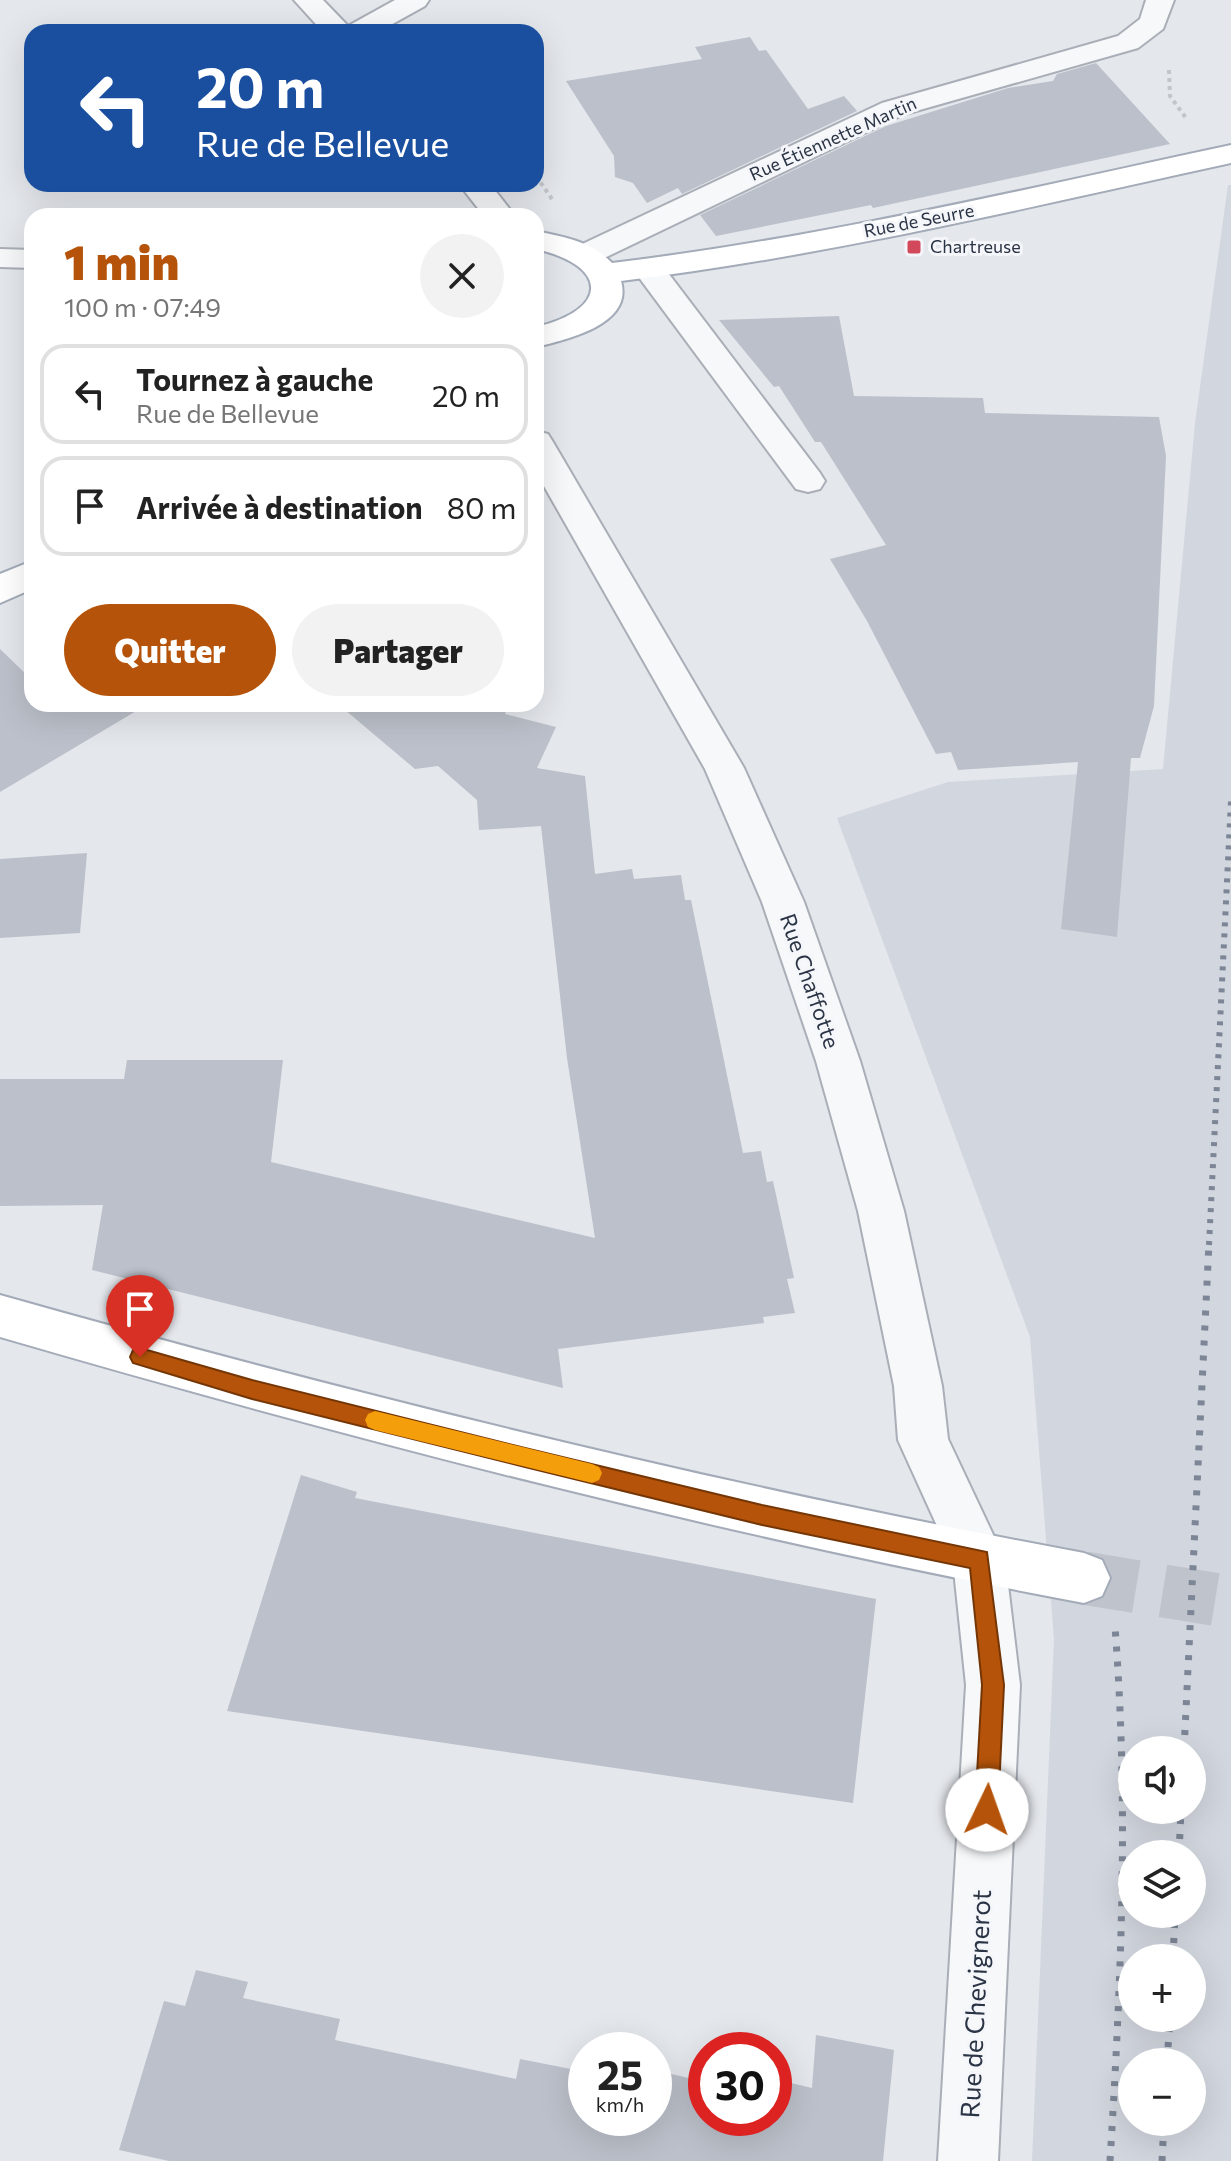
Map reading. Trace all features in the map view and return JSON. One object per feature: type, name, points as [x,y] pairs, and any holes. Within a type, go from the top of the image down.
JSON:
[{"type":"main road","name":"Rue de Seurre","points":[[596,264],[648,268],[893,227],[1222,156]]},
{"type":"main road","points":[[544,242],[571,247],[596,264],[609,285],[607,298],[600,310],[571,329],[544,335]]},
{"type":"main road","points":[[0,590],[24,577]]},
{"type":"main road","points":[[0,1316],[252,1389],[762,1515],[979,1560],[1084,1578]]},
{"type":"street","points":[[308,0],[330,24]]},
{"type":"street","points":[[372,24],[415,0]]},
{"type":"street","name":"Rue Étiennette Martin","points":[[596,264],[892,109],[1128,42],[1153,23],[1160,0]]},
{"type":"street","points":[[480,192],[494,208]]},
{"type":"street","points":[[0,258],[24,259]]},
{"type":"street","points":[[648,268],[808,481]]},
{"type":"street","name":"Rue Chaffotte","points":[[544,456],[724,768],[783,902],[838,1061],[881,1211],[918,1386],[923,1440],[979,1560]]},
{"type":"street","name":"Rue de Chevignerot","points":[[968,2161],[993,1685],[979,1560]]},
{"type":"path","points":[[1168,68],[1170,96],[1222,156]]},
{"type":"shaded area","points":[[1228,185],[1231,185],[1231,2161],[1032,2161],[1054,1639],[1030,1337],[837,818],[948,782],[1163,769],[1195,423]]},
{"type":"building","points":[[750,37],[759,51],[766,50],[808,109],[844,96],[857,111],[682,194],[678,188],[647,203],[633,183],[615,177],[614,156],[566,81],[702,59],[695,47]]},
{"type":"building","points":[[1096,63],[1170,144],[873,208],[871,205],[716,236],[700,215],[886,126],[1008,88],[1053,81],[1057,74]]},
{"type":"building","points":[[839,316],[854,396],[983,398],[985,413],[1159,417],[1166,456],[1154,706],[1140,758],[1131,758],[1117,937],[1061,929],[1078,762],[958,770],[951,752],[936,754],[867,621],[830,559],[886,545],[821,442],[815,442],[779,386],[774,387],[719,320]]},
{"type":"building","points":[[0,649],[24,672],[24,712],[135,712],[0,792]]},
{"type":"building","points":[[347,712],[506,712],[556,727],[537,768],[585,776],[595,874],[632,869],[634,879],[681,875],[685,900],[691,900],[743,1153],[761,1151],[767,1182],[773,1181],[794,1278],[787,1279],[795,1313],[763,1317],[764,1323],[558,1349],[563,1388],[92,1270],[103,1205],[0,1206],[0,1079],[124,1079],[127,1060],[283,1060],[271,1162],[595,1238],[567,1058],[541,826],[479,830],[477,800],[438,766],[415,769]]},
{"type":"building","points":[[87,853],[80,933],[0,938],[0,859]]},
{"type":"building","points":[[301,1475],[357,1492],[355,1498],[876,1599],[853,1803],[227,1711]]},
{"type":"building","points":[[196,1970],[248,1982],[243,1998],[340,2019],[335,2040],[516,2079],[520,2059],[568,2068],[568,2136],[672,2136],[672,2074],[688,2078],[688,2136],[792,2136],[792,2083],[812,2088],[816,2035],[894,2050],[883,2161],[169,2161],[119,2150],[164,2001],[185,2006]]},
{"type":"tunnel","points":[[1084,1578],[1231,1602]]},
{"type":"railway","points":[[1209,1245],[1231,801]]},
{"type":"railway","points":[[1185,1736],[1209,1243]]},
{"type":"railway","points":[[1110,2161],[1122,1894],[1122,1761],[1115,1627]]},
{"type":"railway","points":[[1180,1824],[1180,1840]]},
{"type":"railway","points":[[1174,1928],[1174,1944]]},
{"type":"railway","points":[[1168,2048],[1169,2032]]},
{"type":"railway","points":[[1162,2161],[1163,2136]]},
{"type":"slow traffic","points":[[375,1420],[592,1473]]},
{"type":"place","name":"Chartreuse","points":[[914,247]]},
{"type":"route","points":[[140,1357],[252,1389],[762,1515],[979,1560],[993,1685],[987,1810]]}]
